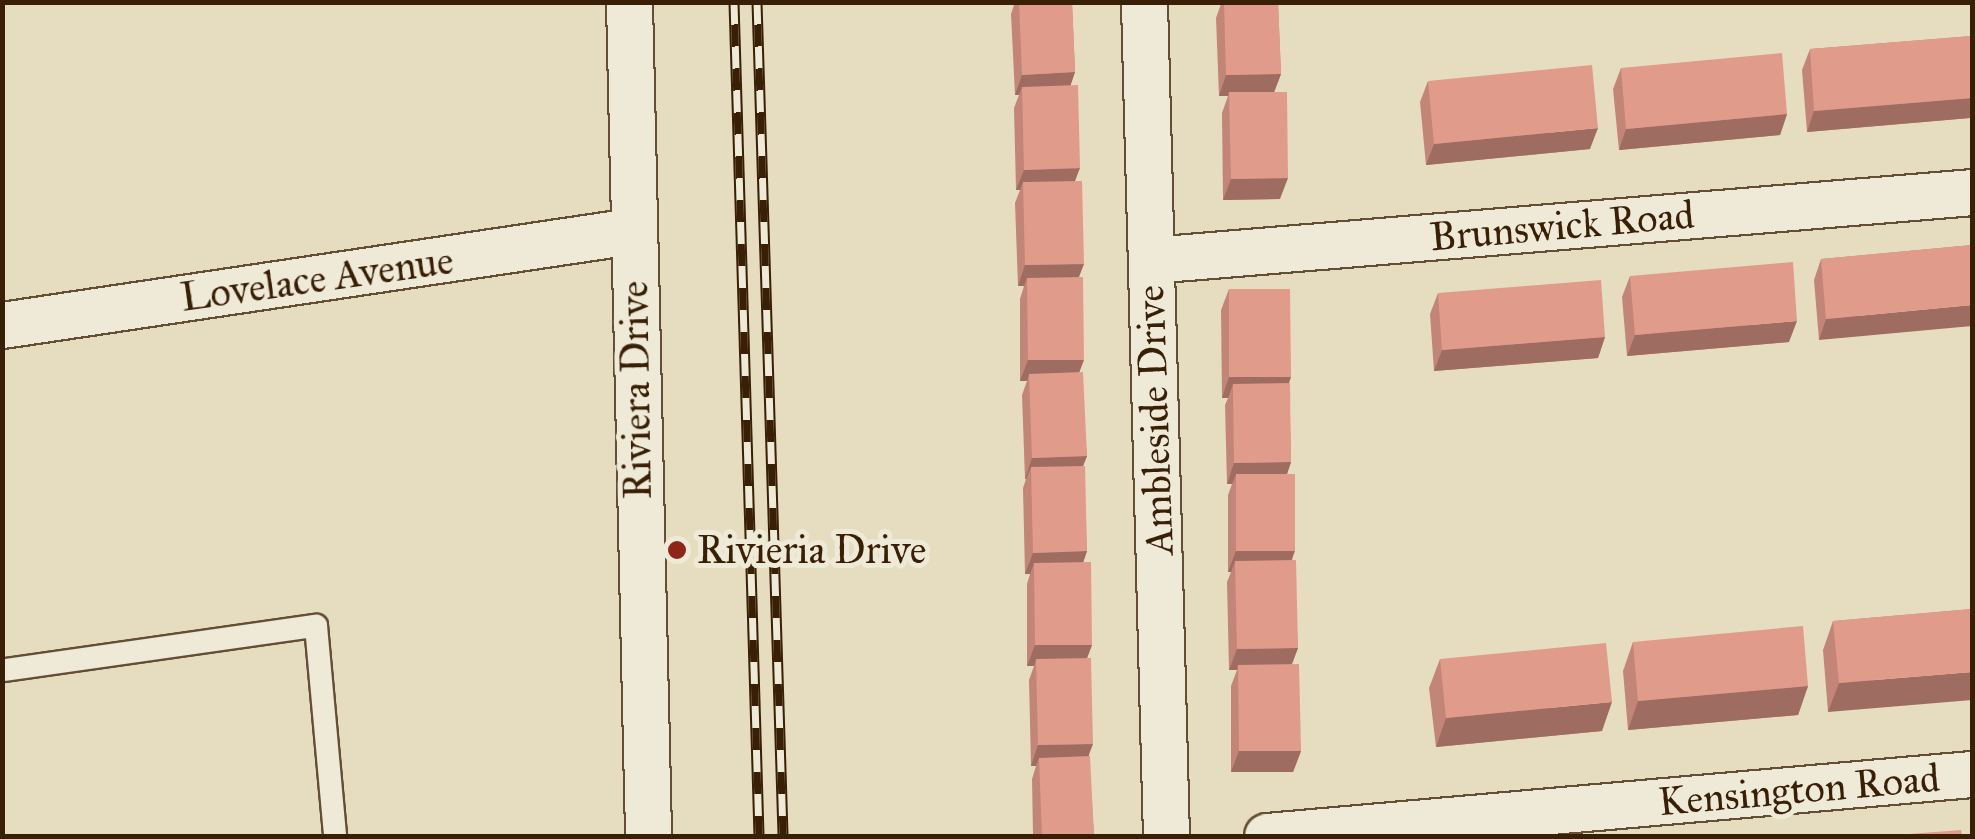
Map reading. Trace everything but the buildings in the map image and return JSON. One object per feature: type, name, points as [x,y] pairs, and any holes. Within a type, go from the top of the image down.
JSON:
[{"type":"street","name":"Riviera Drive","points":[[629,2],[648,836]]},
{"type":"street","name":"Ambleside Drive","points":[[1144,2],[1166,836]]},
{"type":"street","name":"Brunswick Road","points":[[1151,260],[1972,192]]},
{"type":"street","name":"Lovelace Avenue","points":[[2,326],[632,232]]},
{"type":"street","name":"Kensington Road","points":[[1267,836],[1972,774]]},
{"type":"lane","points":[[4,670],[316,626],[335,836]]},
{"type":"railway","points":[[734,2],[759,836]]},
{"type":"railway","points":[[757,2],[783,836]]},
{"type":"place","name":"Rivieria Drive","points":[[677,550]]}]
